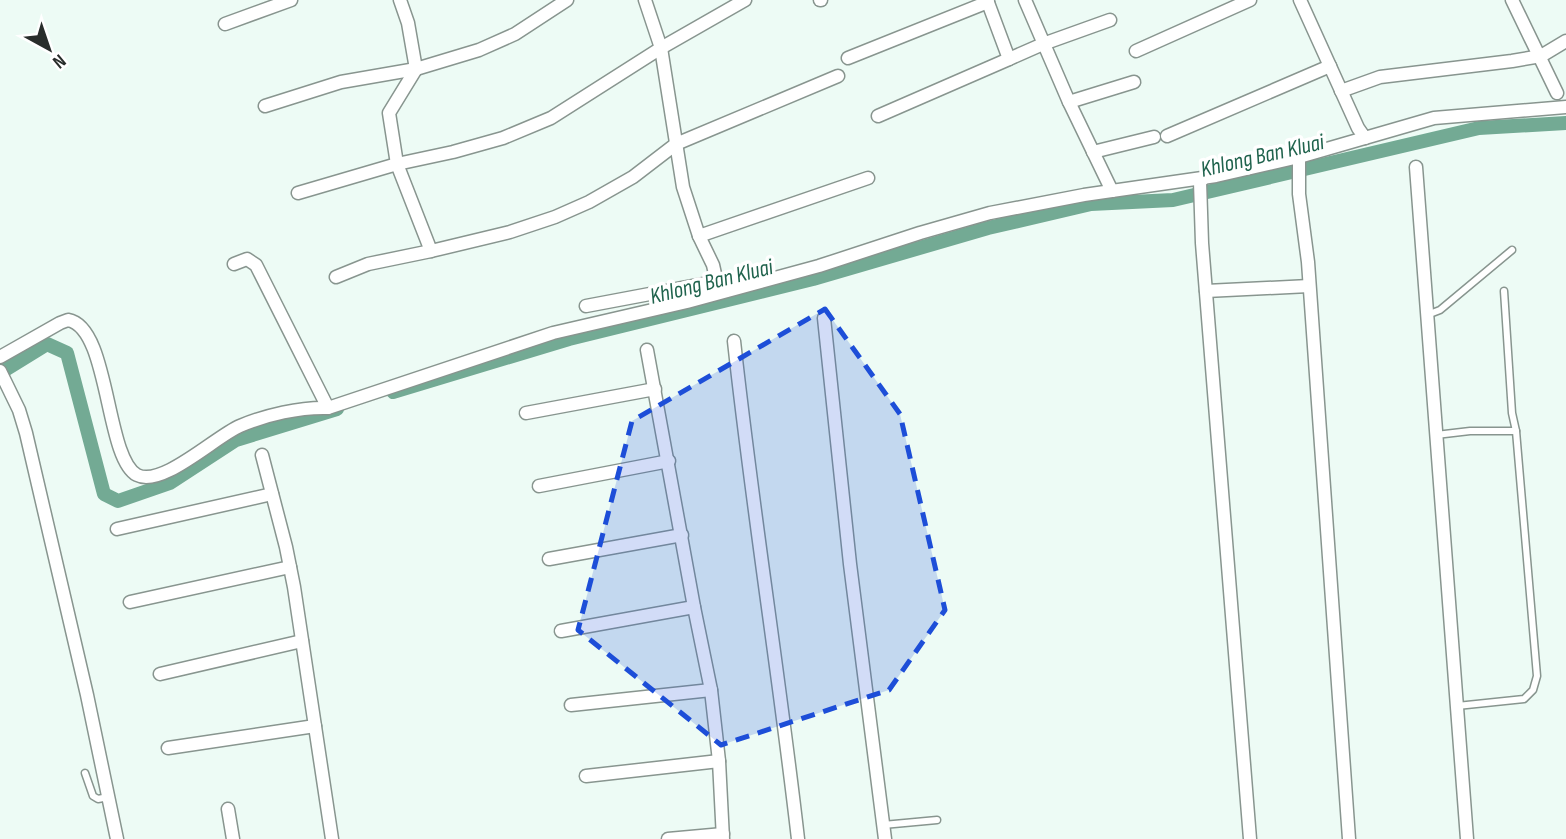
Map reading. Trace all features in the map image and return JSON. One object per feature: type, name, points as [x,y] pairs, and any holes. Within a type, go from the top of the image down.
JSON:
[{"type":"street","points":[[225,24],[291,0]]},
{"type":"street","points":[[400,0],[408,23],[416,69],[389,113],[397,164],[431,251]]},
{"type":"street","points":[[265,106],[341,82],[416,69],[479,50],[514,34],[567,0]]},
{"type":"street","points":[[586,306],[708,283],[715,274],[698,236],[683,187],[662,48],[645,0]]},
{"type":"street","points":[[298,193],[397,164],[478,145],[551,118],[662,48],[746,0]]},
{"type":"street","points":[[1025,0],[1042,44],[1112,191]]},
{"type":"street","points":[[1136,51],[1250,0]]},
{"type":"street","points":[[1300,0],[1365,138]]},
{"type":"street","points":[[1512,0],[1557,93]]},
{"type":"street","points":[[848,58],[987,1],[1009,59]]},
{"type":"street","points":[[878,116],[1042,44],[1110,20]]},
{"type":"street","points":[[1341,91],[1380,77],[1541,56],[1566,41]]},
{"type":"street","points":[[1093,152],[1160,137],[1330,66]]},
{"type":"street","points":[[336,277],[368,264],[510,232],[555,217],[589,202],[633,177],[676,144],[838,76]]},
{"type":"street","points":[[1069,102],[1134,82]]},
{"type":"street","points":[[0,357],[60,323],[68,320],[81,326],[88,336],[99,365],[126,463],[137,475],[149,477],[173,468],[238,427],[309,408],[328,408],[553,333],[687,302],[819,266],[990,213],[1112,191],[1202,180],[1298,161],[1434,118],[1566,107]]},
{"type":"street","points":[[1298,161],[1349,839]]},
{"type":"street","points":[[1416,167],[1467,839]]},
{"type":"street","points":[[698,236],[868,178]]},
{"type":"street","points":[[1202,180],[1201,213],[1206,291],[1250,839]]},
{"type":"street","points":[[234,264],[247,259],[256,265],[328,408]]},
{"type":"street","points":[[1206,291],[1309,286]]},
{"type":"street","points":[[824,318],[850,564],[885,839]]},
{"type":"street","points":[[734,341],[798,839]]},
{"type":"street","points":[[647,350],[711,690],[719,761],[723,836],[668,839]]},
{"type":"street","points":[[0,371],[26,433],[87,695],[117,839]]},
{"type":"street","points":[[526,413],[655,389]]},
{"type":"street","points":[[262,454],[290,567],[332,839]]},
{"type":"street","points":[[539,486],[669,461]]},
{"type":"street","points":[[117,529],[272,494]]},
{"type":"street","points":[[548,559],[682,536]]},
{"type":"street","points":[[130,602],[290,567]]},
{"type":"street","points":[[561,631],[694,607]]},
{"type":"street","points":[[160,674],[302,641]]},
{"type":"street","points":[[571,705],[711,690]]},
{"type":"street","points":[[168,748],[315,726]]},
{"type":"street","points":[[586,776],[719,761]]},
{"type":"street","points":[[228,809],[233,839]]},
{"type":"lane","points":[[1427,315],[1440,310],[1511,250]]},
{"type":"lane","points":[[1457,706],[1524,699],[1533,690],[1537,676],[1504,291]]},
{"type":"lane","points":[[1436,435],[1470,431],[1516,431]]},
{"type":"lane","points":[[85,773],[93,796],[98,799],[108,797]]},
{"type":"lane","points":[[883,825],[937,820]]},
{"type":"highlighted area","points":[[825,309],[900,414],[945,610],[889,690],[721,745],[578,630],[632,421]]},
{"type":"waterway","name":"Khlong Ban Kluai","points":[[393,392],[569,339],[813,279],[988,228],[1091,204],[1173,200],[1479,128],[1566,123]]},
{"type":"waterway","name":"Khlong Ban Kluai","points":[[0,373],[47,344],[67,353],[104,494],[118,501],[170,483],[236,440],[337,409]]}]
